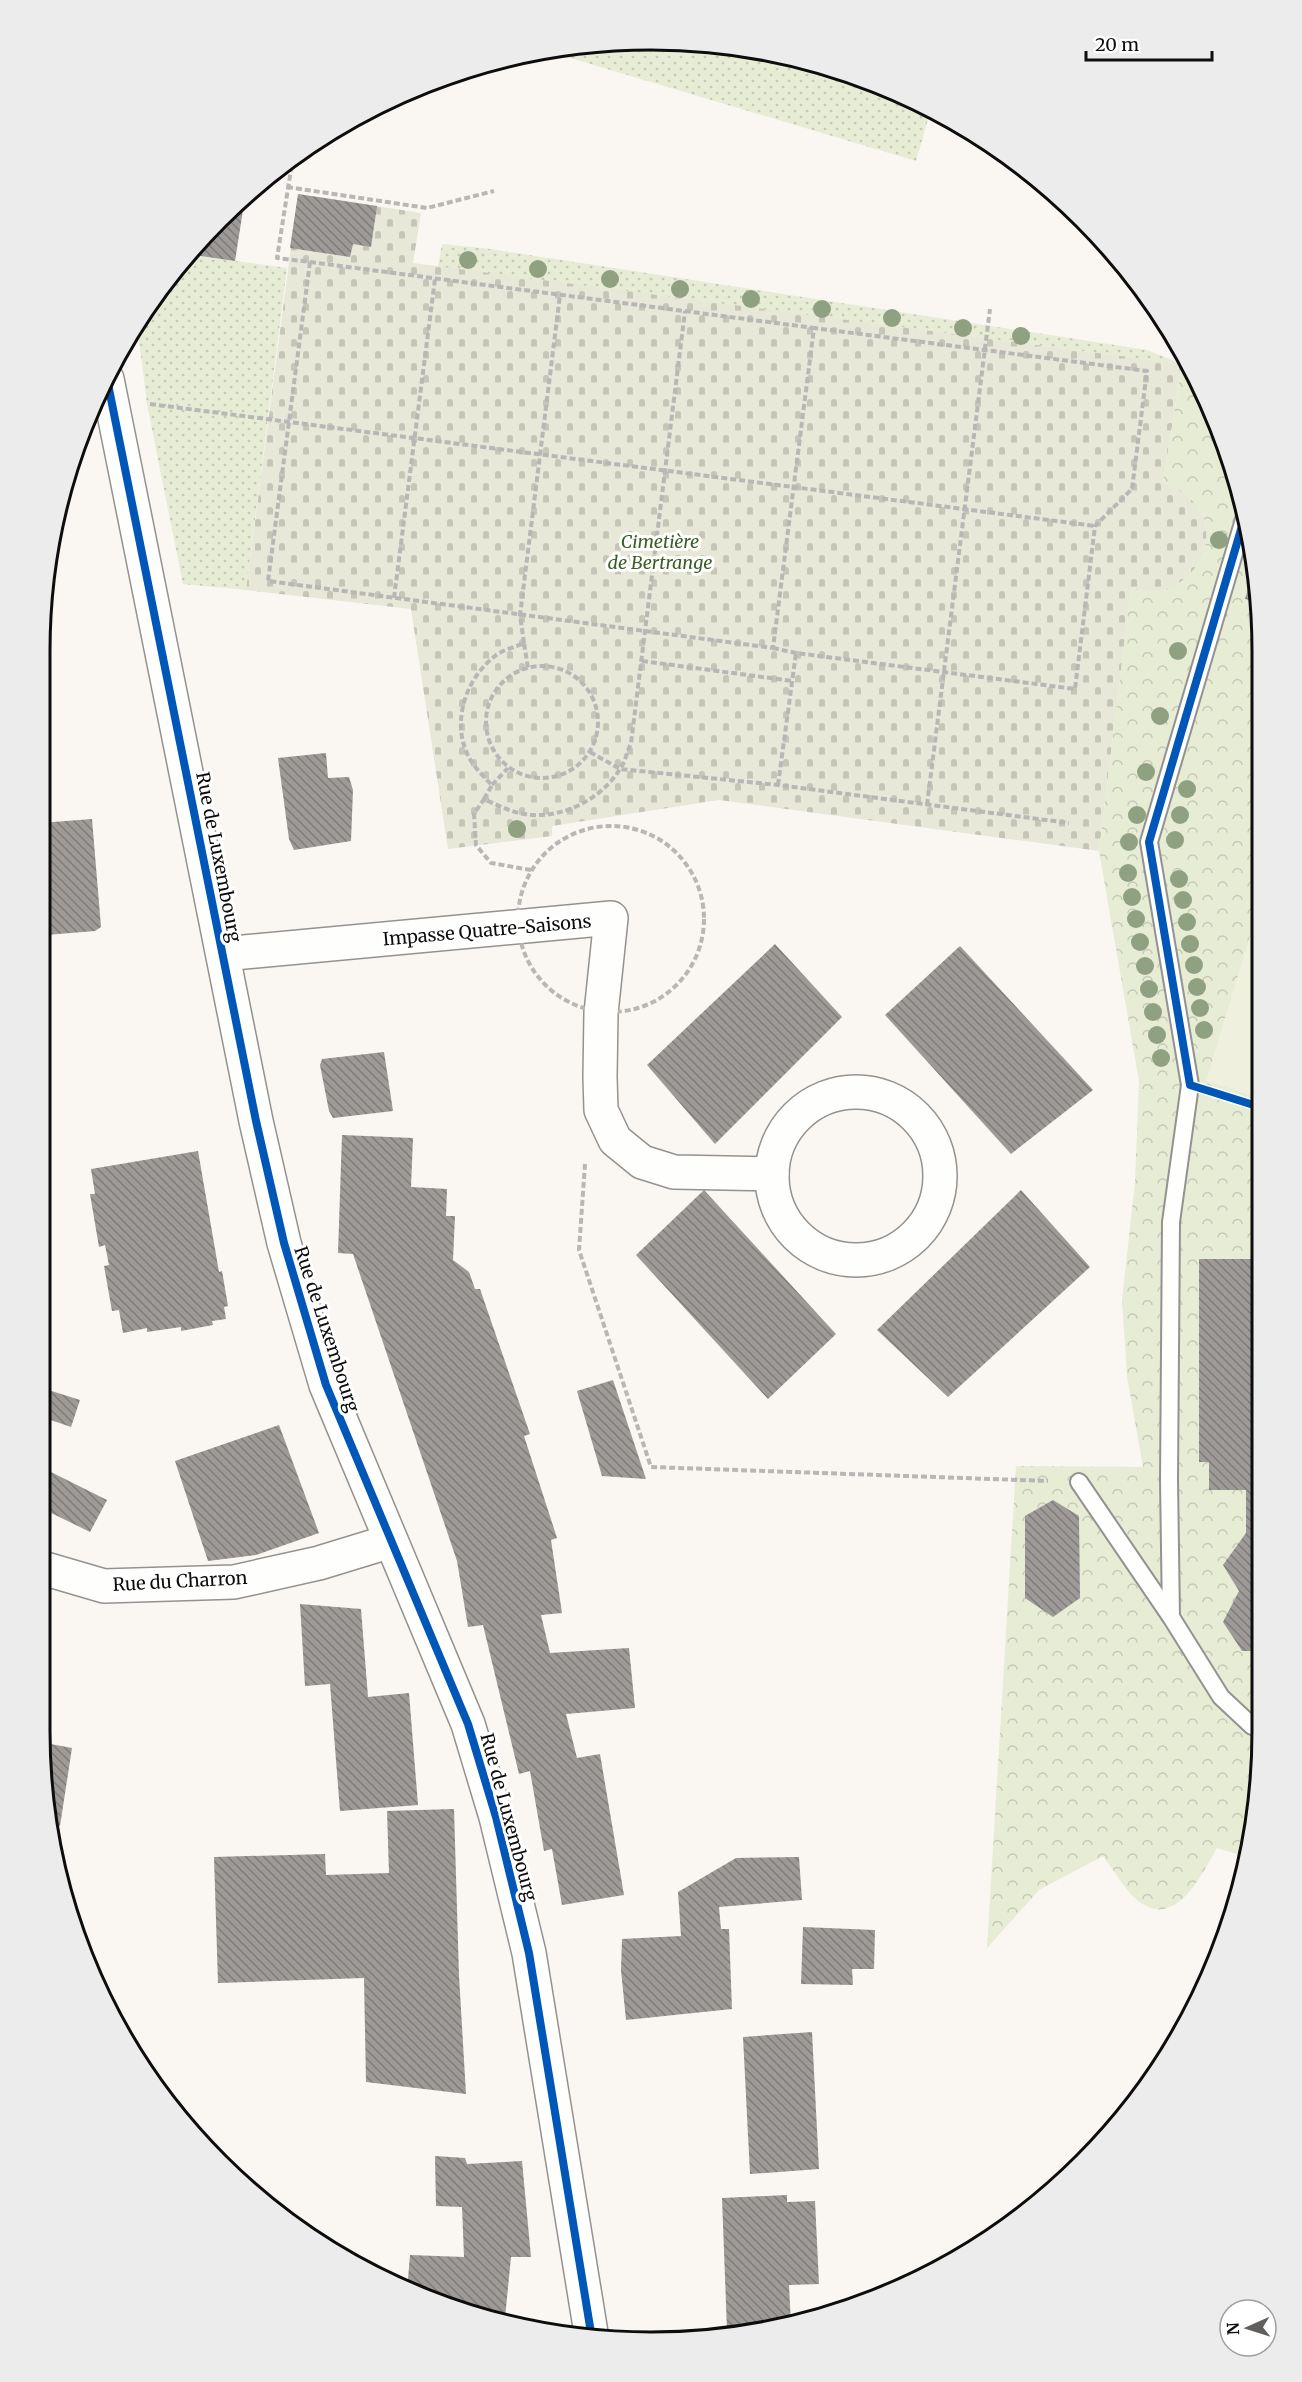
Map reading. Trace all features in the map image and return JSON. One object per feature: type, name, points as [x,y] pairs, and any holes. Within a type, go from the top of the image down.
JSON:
[{"type":"street","name":"Rue de Luxembourg","points":[[109,391],[256,1121],[284,1243],[326,1385],[468,1724],[496,1817],[530,1953],[591,2329]]},
{"type":"street","name":"Impasse Quatre-Saisons","points":[[223,954],[610,918],[602,1013],[601,1110],[615,1140],[642,1162],[674,1172],[772,1174]]},
{"type":"street","points":[[859,1091],[891,1098],[919,1119],[937,1148],[939,1193],[925,1226],[907,1244],[880,1257],[855,1260],[826,1254],[797,1235],[778,1206],[772,1174],[778,1144],[786,1128],[798,1114],[826,1096],[859,1091]]},
{"type":"street","name":"Rue du Charron","points":[[50,1570],[104,1586],[234,1582],[319,1563],[391,1541]]},
{"type":"lane","points":[[1171,1617],[1169,1469],[1171,1222],[1190,1085],[1149,842],[1240,532]]},
{"type":"lane","points":[[1079,1482],[1171,1617],[1221,1697],[1252,1726]]},
{"type":"path","points":[[291,170],[277,258],[310,262],[435,279],[1147,371],[1132,489],[1095,526],[1075,689],[944,674],[773,648],[268,582],[310,262]]},
{"type":"path","points":[[288,187],[428,208],[494,191]]},
{"type":"path","points":[[394,598],[435,279]]},
{"type":"path","points":[[528,668],[520,615],[560,295]]},
{"type":"path","points":[[927,805],[990,309]]},
{"type":"path","points":[[484,799],[507,810],[533,815],[559,813],[583,804],[604,789],[620,769],[631,743],[685,311]]},
{"type":"path","points":[[773,648],[814,328]]},
{"type":"path","points":[[110,389],[289,422],[1095,526]]},
{"type":"path","points":[[492,786],[472,763],[461,734],[463,704],[475,676],[496,655],[524,643]]},
{"type":"path","points":[[778,785],[796,653]]},
{"type":"path","points":[[642,661],[793,681]]},
{"type":"path","points":[[547,666],[565,671],[581,681],[592,697],[598,715],[597,735],[590,752],[569,771],[543,779],[525,776],[508,768],[496,755],[488,738],[485,721],[489,703],[498,687],[511,675],[528,668],[547,666]]},
{"type":"path","points":[[590,752],[620,769],[778,785],[1069,824]]},
{"type":"path","points":[[508,768],[492,786],[474,814],[476,845],[491,863],[531,870]]},
{"type":"path","points":[[601,1110],[587,1130],[579,1250],[651,1467],[1079,1482]]},
{"type":"green space","points":[[612,51],[690,51],[768,61],[844,81],[881,95],[928,118],[916,161],[564,56]]},
{"type":"green space","name":"Cimetière de Bertrange","points":[[298,194],[421,213],[413,263],[1179,364],[1181,368],[1163,482],[1195,503],[1206,527],[1204,551],[1192,573],[1171,587],[1159,591],[1131,588],[1099,851],[719,800],[552,826],[552,836],[448,849],[411,609],[246,590]]},
{"type":"green space","points":[[442,244],[490,249],[1147,350],[1179,364],[438,267]]},
{"type":"green space","points":[[198,256],[287,268],[246,590],[183,584],[147,404],[139,336]]},
{"type":"green space","points":[[1181,368],[1207,421],[1232,495],[1241,534],[1251,612],[1252,1731],[1247,1810],[1239,1855],[1217,1848],[1204,1872],[1186,1896],[1175,1904],[1163,1909],[1151,1908],[1137,1900],[1103,1856],[1039,1890],[987,1948],[1016,1466],[1143,1467],[1127,1376],[1122,1300],[1135,1182],[1139,1081],[1099,851],[1131,588],[1159,591],[1171,587],[1192,572],[1204,551],[1206,526],[1199,508],[1185,495],[1163,482]]},
{"type":"green space","points":[[1252,929],[1252,1095],[1206,1081]]},
{"type":"building","points":[[298,194],[377,206],[371,247],[353,244],[350,257],[290,248]]},
{"type":"building","points":[[243,210],[235,261],[198,256]]},
{"type":"building","points":[[1249,587],[1250,600],[1245,599]]},
{"type":"building","points":[[326,753],[328,778],[349,777],[353,790],[351,841],[294,850],[289,839],[278,758]]},
{"type":"building","points":[[92,819],[101,927],[95,931],[50,935],[50,822]]},
{"type":"building","points":[[775,944],[842,1017],[715,1144],[647,1065]]},
{"type":"building","points":[[960,946],[1093,1090],[1011,1154],[885,1015]]},
{"type":"building","points":[[384,1052],[393,1111],[333,1118],[329,1111],[320,1065],[322,1059]]},
{"type":"building","points":[[342,1135],[413,1138],[411,1187],[447,1189],[446,1216],[455,1216],[453,1260],[469,1272],[475,1289],[480,1289],[530,1434],[524,1436],[557,1538],[551,1540],[562,1613],[541,1615],[550,1653],[629,1648],[635,1708],[566,1714],[577,1758],[600,1754],[624,1895],[562,1905],[552,1849],[544,1851],[530,1771],[519,1774],[483,1625],[468,1627],[457,1561],[353,1254],[338,1253]]},
{"type":"building","points":[[198,1151],[219,1272],[222,1271],[228,1306],[224,1307],[226,1319],[212,1321],[213,1325],[181,1331],[181,1327],[147,1332],[147,1328],[123,1333],[119,1310],[112,1311],[104,1266],[109,1265],[105,1245],[99,1247],[90,1194],[95,1194],[91,1169]]},
{"type":"building","points":[[704,1190],[836,1334],[768,1399],[636,1255]]},
{"type":"building","points":[[1021,1190],[1090,1267],[948,1397],[877,1330]]},
{"type":"building","points":[[1199,1259],[1252,1259],[1252,1651],[1242,1651],[1223,1622],[1239,1591],[1223,1565],[1246,1533],[1246,1490],[1209,1490],[1209,1462],[1199,1462]]},
{"type":"building","points":[[613,1380],[646,1479],[602,1476],[577,1391]]},
{"type":"building","points":[[50,1390],[80,1400],[71,1427],[50,1420]]},
{"type":"building","points":[[279,1425],[319,1533],[256,1555],[208,1561],[175,1461]]},
{"type":"building","points":[[50,1472],[107,1500],[90,1532],[50,1512]]},
{"type":"building","points":[[1053,1500],[1079,1516],[1080,1598],[1053,1617],[1025,1598],[1025,1516]]},
{"type":"building","points":[[300,1604],[361,1609],[368,1697],[409,1693],[418,1805],[340,1811],[330,1684],[305,1686]]},
{"type":"building","points":[[50,1744],[72,1748],[60,1826],[57,1825],[55,1810]]},
{"type":"building","points":[[454,1809],[459,1976],[466,2094],[366,2082],[364,1978],[218,1983],[214,1857],[325,1854],[326,1875],[389,1873],[387,1811]]},
{"type":"building","points":[[799,1857],[802,1900],[719,1907],[721,1929],[729,1929],[732,2009],[626,2020],[621,1970],[622,1939],[681,1936],[678,1892],[736,1858]]},
{"type":"building","points":[[803,1927],[875,1930],[874,1969],[852,1969],[853,1985],[801,1984]]},
{"type":"building","points":[[812,2032],[819,2169],[750,2174],[743,2037]]},
{"type":"building","points":[[435,2156],[465,2158],[467,2164],[522,2161],[531,2257],[511,2257],[505,2314],[458,2301],[408,2281],[410,2255],[464,2257],[462,2207],[436,2206]]},
{"type":"building","points":[[787,2195],[787,2202],[815,2201],[819,2284],[789,2285],[791,2316],[727,2327],[722,2198]]},
{"type":"cycle path","points":[[109,391],[256,1121],[284,1243],[326,1385],[468,1724],[496,1817],[529,1953],[590,2329]]},
{"type":"cycle path","points":[[1240,532],[1149,842],[1190,1085],[1252,1104]]}]
